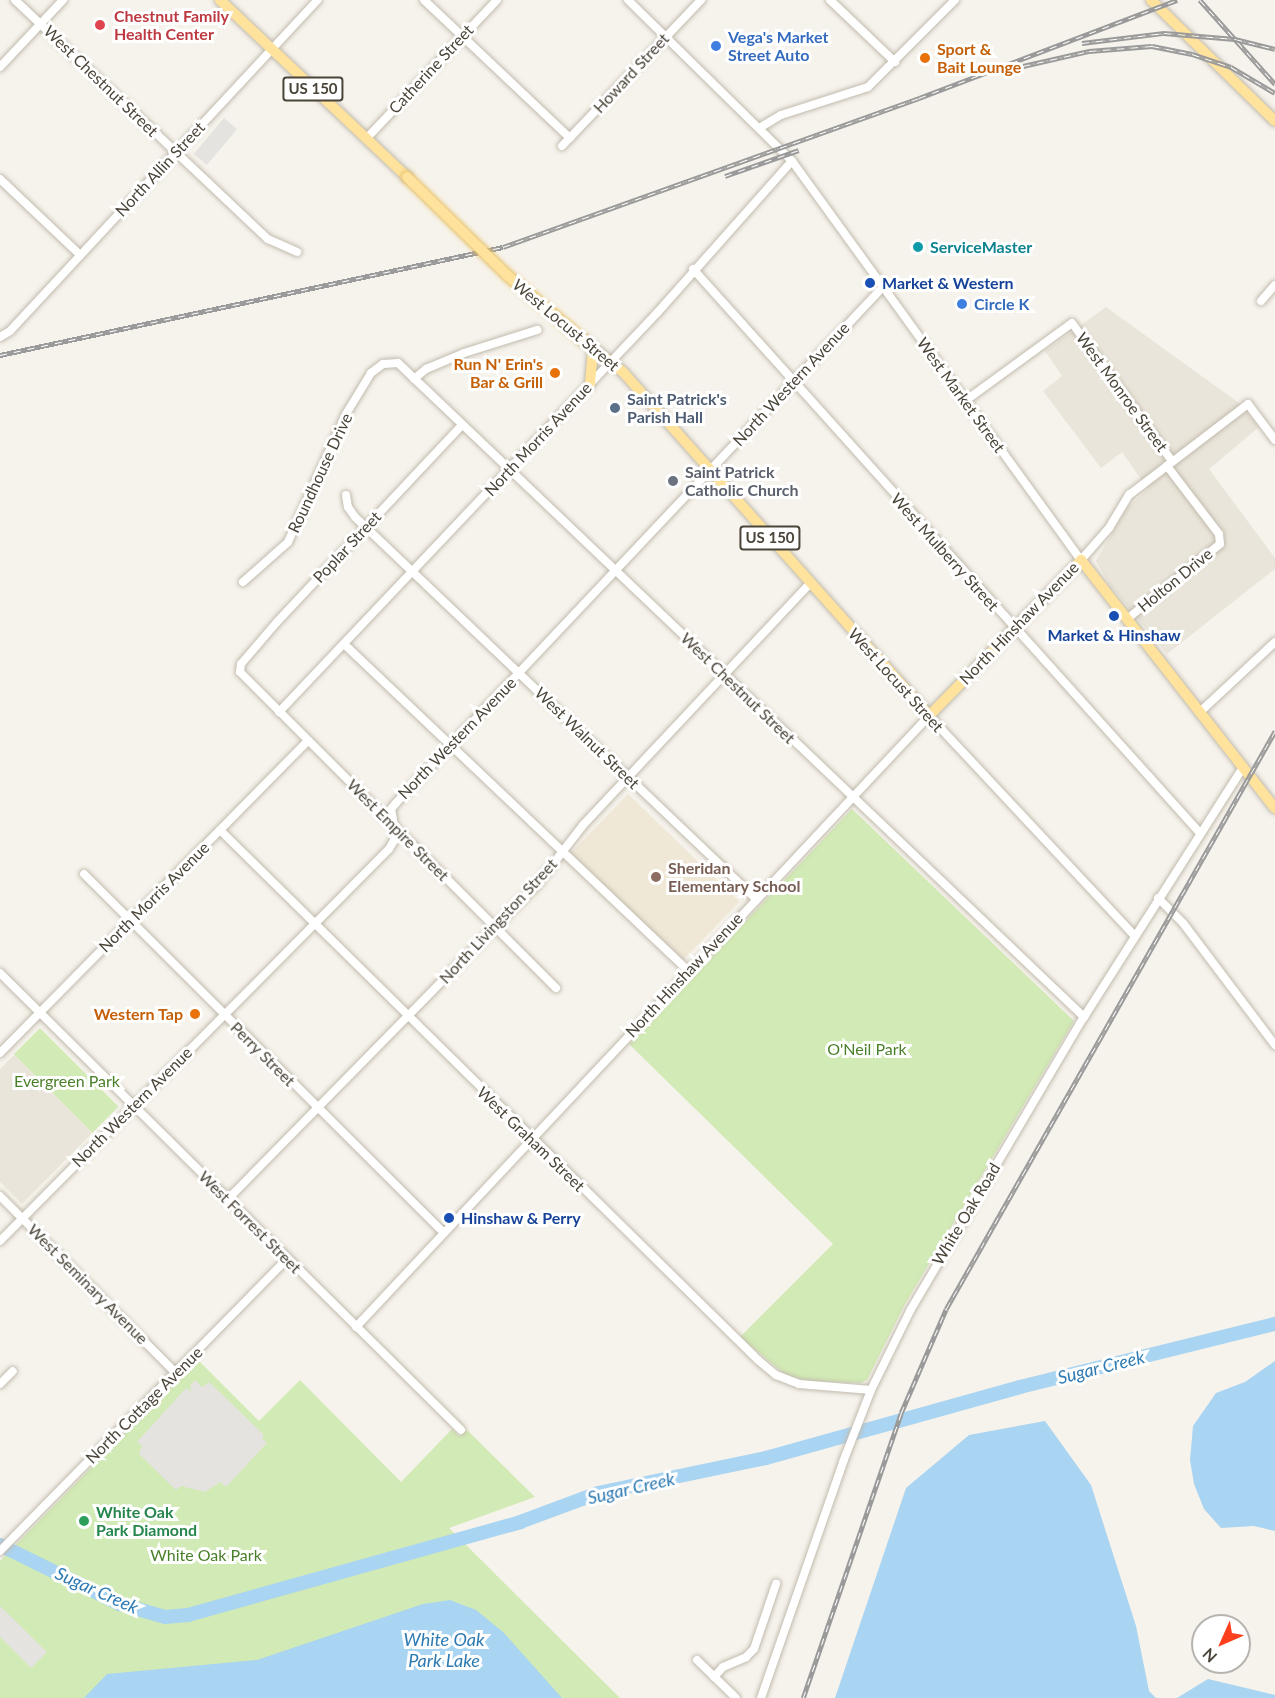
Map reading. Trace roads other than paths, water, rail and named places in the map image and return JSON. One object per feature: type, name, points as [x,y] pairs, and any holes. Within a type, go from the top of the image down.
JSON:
[{"type":"main road","name":"West Locust Street","points":[[220,0],[507,275],[610,362],[710,470],[928,716]]},
{"type":"main road","points":[[1151,0],[1275,121]]},
{"type":"main road","points":[[590,384],[593,349]]},
{"type":"main road","name":"North Hinshaw Avenue","points":[[928,716],[1081,560]]},
{"type":"main road","name":"West Market Street","points":[[1081,560],[1275,808]]},
{"type":"street","name":"West Chestnut Street","points":[[15,0],[268,239],[297,252]]},
{"type":"street","points":[[0,67],[63,0]]},
{"type":"street","name":"North Allin Street","points":[[0,337],[80,255],[318,0]]},
{"type":"street","points":[[424,0],[570,138]]},
{"type":"street","name":"Catherine Street","points":[[366,139],[497,0]]},
{"type":"street","name":"West Market Street","points":[[628,0],[761,127],[792,161],[1081,560]]},
{"type":"street","name":"Howard Street","points":[[562,146],[701,0]]},
{"type":"street","points":[[830,0],[894,62]]},
{"type":"street","points":[[761,127],[781,115],[860,91],[894,62],[955,0]]},
{"type":"street","name":"North Morris Avenue","points":[[279,712],[590,384],[792,161]]},
{"type":"street","points":[[0,179],[80,255]]},
{"type":"street","name":"West Mulberry Street","points":[[693,269],[1014,629],[1200,833]]},
{"type":"street","points":[[1260,301],[1275,285]]},
{"type":"street","name":"North Western Avenue","points":[[0,1241],[394,844],[391,809],[883,287]]},
{"type":"street","name":"West Monroe Street","points":[[965,401],[1072,323],[1170,464],[1220,541]]},
{"type":"street","points":[[414,379],[426,369],[464,353],[537,330]]},
{"type":"street","name":"West Chestnut Street","points":[[391,361],[414,379],[1084,1017]]},
{"type":"street","name":"Roundhouse Drive","points":[[243,582],[288,542],[359,391],[376,367],[391,361]]},
{"type":"street","name":"North Hinshaw Avenue","points":[[1081,560],[1109,528],[1129,495],[1248,404],[1275,440]]},
{"type":"street","name":"Poplar Street","points":[[240,673],[245,659],[462,425]]},
{"type":"street","name":"West Walnut Street","points":[[346,495],[350,511],[366,527],[756,899]]},
{"type":"street","name":"Holton Drive","points":[[1127,619],[1220,541]]},
{"type":"street","name":"North Livingston Street","points":[[228,1200],[539,882],[628,777],[810,583]]},
{"type":"street","points":[[1200,712],[1275,642]]},
{"type":"street","points":[[344,644],[688,970]]},
{"type":"street","name":"West Empire Street","points":[[240,673],[556,988]]},
{"type":"street","name":"North Hinshaw Avenue","points":[[356,1327],[530,1138],[928,716]]},
{"type":"street","name":"West Locust Street","points":[[928,716],[1134,936]]},
{"type":"street","name":"North Morris Avenue","points":[[0,1053],[308,741]]},
{"type":"street","name":"White Oak Road","points":[[760,1698],[843,1462],[871,1390],[933,1269],[1134,936],[1243,767]]},
{"type":"street","name":"West Graham Street","points":[[220,830],[530,1138],[772,1373],[812,1386],[871,1390]]},
{"type":"street","name":"Perry Street","points":[[84,874],[443,1232]]},
{"type":"street","points":[[1158,898],[1183,923],[1275,1045]]},
{"type":"street","name":"West Forrest Street","points":[[0,973],[461,1430]]},
{"type":"street","name":"West Seminary Avenue","points":[[0,1196],[177,1373]]},
{"type":"street","name":"North Cottage Avenue","points":[[0,1551],[287,1259]]},
{"type":"street","points":[[0,1384],[12,1371]]},
{"type":"street","points":[[714,1677],[723,1667],[754,1649],[776,1584]]},
{"type":"street","points":[[697,1660],[736,1698]]},
{"type":"water","points":[[1275,1361],[1275,1531],[1254,1526],[1221,1528],[1204,1509],[1194,1484],[1190,1460],[1193,1426],[1216,1393],[1245,1382]]},
{"type":"water","points":[[1045,1421],[1091,1485],[1136,1626],[1149,1691],[1156,1698],[835,1698],[906,1488],[969,1435]]},
{"type":"water","name":"White Oak Park Lake","points":[[450,1600],[476,1610],[503,1632],[562,1698],[84,1698],[107,1674],[257,1660],[423,1604]]},
{"type":"water","points":[[1208,1679],[1275,1695],[1275,1698],[1177,1698]]},
{"type":"waterway","name":"Sugar Creek","points":[[0,1545],[120,1604],[165,1617],[188,1615],[520,1522],[598,1493],[766,1458],[1020,1387],[1275,1324]]},
{"type":"railway","points":[[0,355],[503,247],[919,98],[1177,0]]},
{"type":"railway","points":[[1200,0],[1275,84]]},
{"type":"railway","points":[[1082,43],[1164,33],[1235,39],[1275,49]]},
{"type":"railway","points":[[1023,66],[1089,51],[1152,46],[1192,54],[1231,67],[1275,93]]},
{"type":"railway","points":[[725,176],[799,150]]},
{"type":"railway","points":[[803,1698],[901,1413],[946,1309],[1275,731]]},
{"type":"place","name":"Chestnut Family Health Center","points":[[100,25]]},
{"type":"place","name":"Vega's Market Street Auto","points":[[716,46]]},
{"type":"place","name":"Sport & Bait Lounge","points":[[925,58]]},
{"type":"place","name":"ServiceMaster","points":[[918,247]]},
{"type":"place","name":"Market & Western","points":[[870,283]]},
{"type":"place","name":"Circle K","points":[[962,304]]},
{"type":"place","name":"Run N' Erin's Bar & Grill","points":[[555,373]]},
{"type":"place","name":"Saint Patrick's Parish Hall","points":[[615,408]]},
{"type":"place","name":"Saint Patrick Catholic Church","points":[[673,481]]},
{"type":"place","name":"Market & Hinshaw","points":[[1114,616]]},
{"type":"place","name":"Sheridan Elementary School","points":[[656,877]]},
{"type":"place","name":"Western Tap","points":[[195,1014]]},
{"type":"place","name":"Hinshaw & Perry","points":[[449,1218]]},
{"type":"place","name":"White Oak Park Diamond","points":[[84,1521]]},
{"type":"park label","name":"O'Neil Park","points":[[867,1049]]},
{"type":"park label","name":"Evergreen Park","points":[[67,1081]]},
{"type":"park label","name":"White Oak Park","points":[[206,1555]]}]
